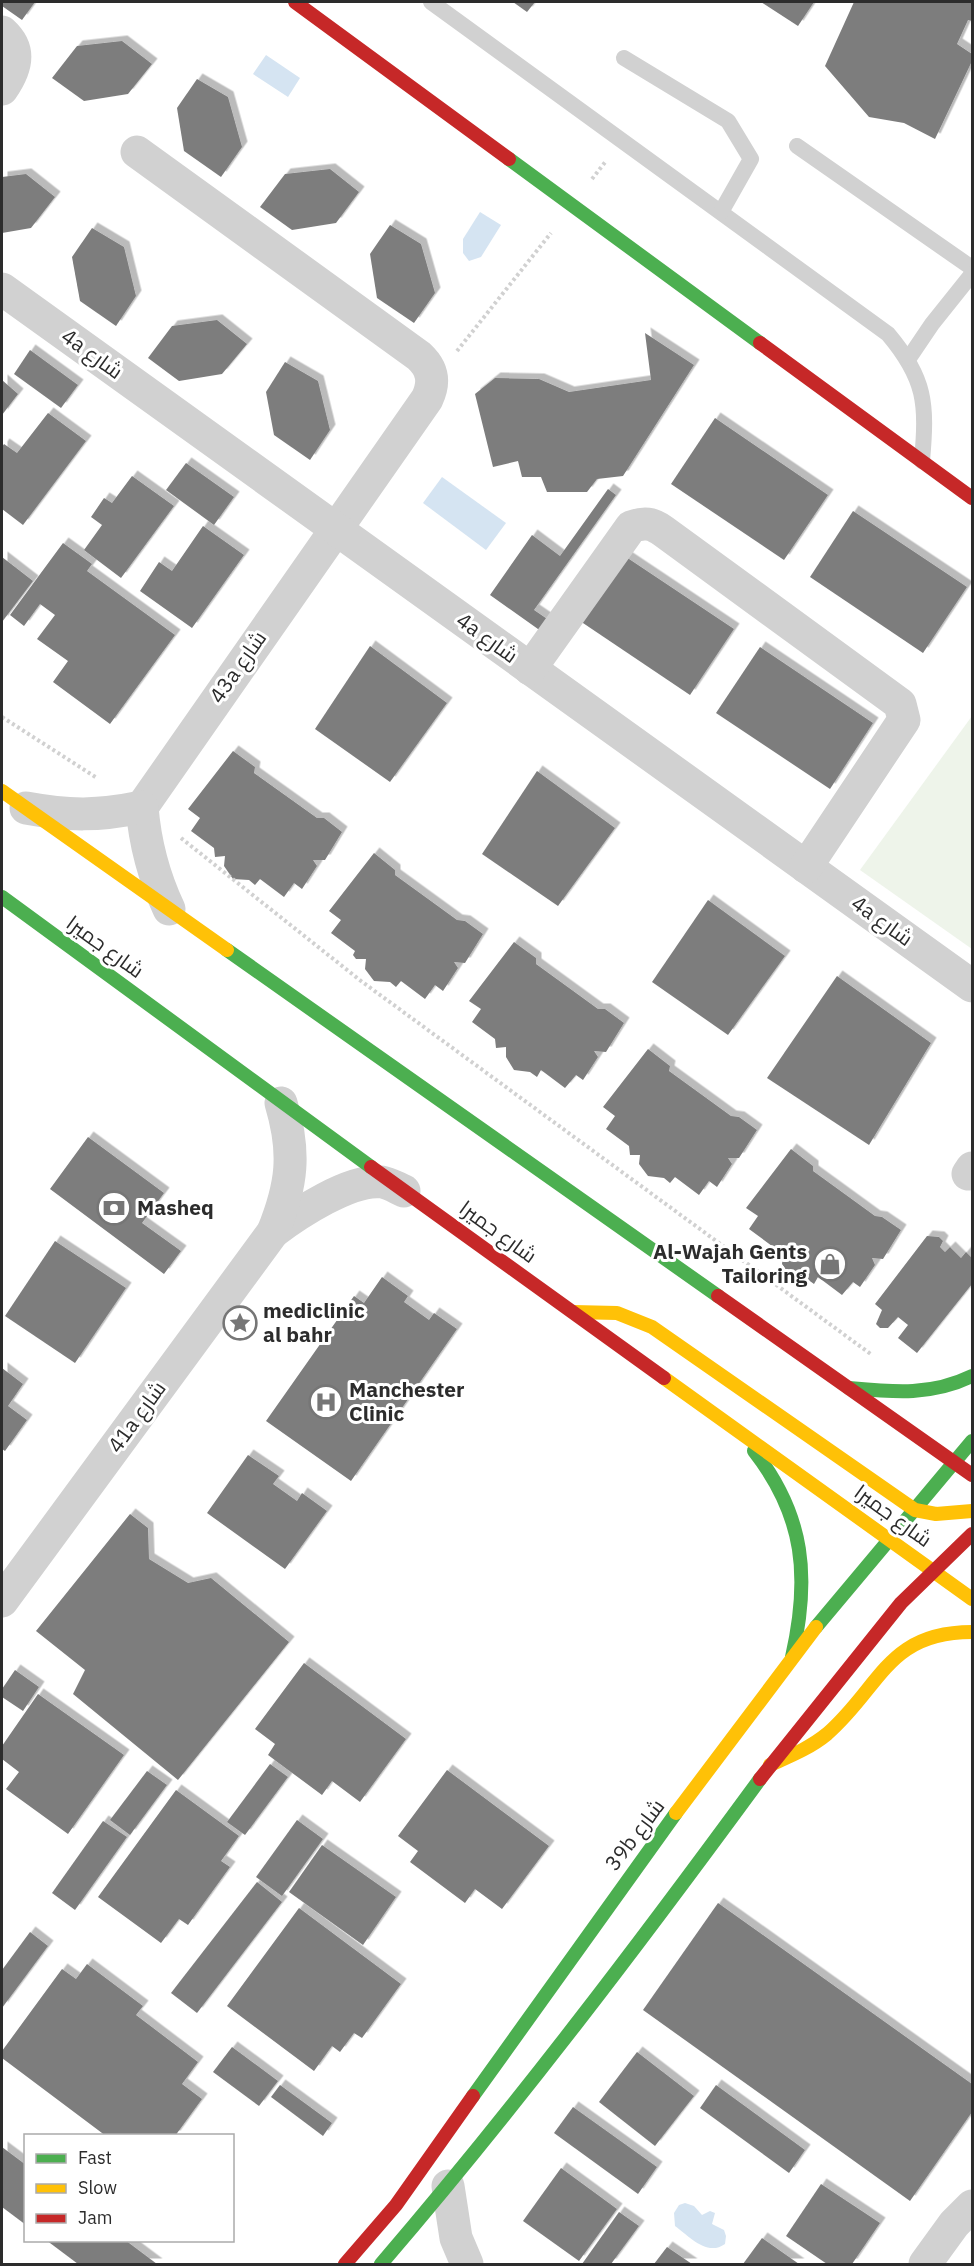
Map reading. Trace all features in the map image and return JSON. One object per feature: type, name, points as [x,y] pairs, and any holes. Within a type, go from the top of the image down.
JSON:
[{"type":"main road","points":[[295,2],[972,498]]},
{"type":"main road","points":[[314,15],[324,2]]},
{"type":"main road","points":[[14,800],[972,1475]]},
{"type":"main road","name":"شارع جميرا","points":[[6,909],[281,1103],[972,1599]]},
{"type":"main road","points":[[573,1312],[617,1313],[652,1327],[915,1510],[936,1514],[972,1511]]},
{"type":"main road","points":[[848,1388],[923,1394],[955,1386],[972,1376]]},
{"type":"main road","points":[[731,1425],[763,1461],[788,1503],[801,1550],[804,1586],[802,1622],[792,1657]]},
{"type":"main road","name":"39b شارع","points":[[345,2265],[396,2205],[589,1932],[792,1657],[859,1573],[972,1441]]},
{"type":"main road","points":[[889,1540],[935,1528],[972,1534]]},
{"type":"main road","points":[[386,2264],[625,1963],[770,1764],[901,1603],[972,1534]]},
{"type":"main road","points":[[770,1764],[801,1751],[832,1729],[888,1661],[911,1645],[937,1635],[972,1632]]},
{"type":"street","points":[[2,32],[12,42],[16,53],[15,65],[2,89]]},
{"type":"street","points":[[137,152],[419,356],[431,372],[432,382]]},
{"type":"street","name":"4a شارع","points":[[2,289],[972,986]]},
{"type":"street","name":"43a شارع","points":[[142,807],[427,399],[432,382]]},
{"type":"street","points":[[530,669],[631,527],[642,523],[654,525],[663,531],[900,704],[903,709],[904,720],[806,867]]},
{"type":"street","points":[[14,800],[64,815],[104,815],[142,807],[145,842],[154,877],[169,909]]},
{"type":"street","name":"41a شارع","points":[[2,1601],[273,1232],[285,1201],[290,1177],[290,1136],[281,1103]]},
{"type":"street","name":"41a شارع","points":[[273,1232],[325,1198],[352,1188],[381,1182],[404,1191]]},
{"type":"street","points":[[448,2186],[456,2238],[467,2265]]},
{"type":"street","points":[[925,2265],[954,2224],[972,2206]]},
{"type":"lane","points":[[431,2],[888,334],[909,358],[923,399],[926,421],[922,461]]},
{"type":"lane","points":[[624,58],[729,121],[750,159],[721,212]]},
{"type":"lane","points":[[797,146],[972,268]]},
{"type":"lane","points":[[909,358],[932,324],[972,274]]},
{"type":"path","points":[[432,382],[574,205],[621,140]]},
{"type":"path","points":[[2,717],[142,807],[361,981],[878,1359]]},
{"type":"shaded area","points":[[972,716],[972,949],[860,870]]},
{"type":"water","points":[[266,55],[300,78],[288,97],[253,74]]},
{"type":"water","points":[[480,212],[501,225],[481,257],[469,261],[463,253],[463,239]]},
{"type":"water","points":[[442,477],[506,523],[486,550],[423,503]]},
{"type":"water","points":[[685,2203],[694,2206],[702,2215],[710,2211],[715,2213],[712,2224],[724,2230],[725,2244],[712,2248],[705,2247],[675,2226],[674,2213],[679,2205]]},
{"type":"building","points":[[2,2],[35,2],[22,20],[2,6]]},
{"type":"building","points":[[513,2],[535,2],[527,12]]},
{"type":"building","points":[[761,2],[814,2],[798,26]]},
{"type":"building","points":[[854,2],[972,2],[972,21],[968,20],[957,44],[972,54],[972,61],[935,139],[904,123],[869,117],[825,66]]},
{"type":"building","points":[[122,41],[152,64],[128,94],[84,101],[52,78],[77,46]]},
{"type":"building","points":[[197,79],[228,97],[242,147],[221,177],[184,151],[177,108]]},
{"type":"building","points":[[330,169],[359,192],[336,223],[292,230],[260,207],[285,174]]},
{"type":"building","points":[[26,174],[55,197],[31,228],[2,233],[2,177]]},
{"type":"building","points":[[390,225],[421,244],[435,293],[414,323],[377,298],[370,254]]},
{"type":"building","points":[[92,228],[124,247],[136,296],[116,326],[80,301],[72,257]]},
{"type":"building","points":[[217,320],[247,344],[222,374],[179,381],[148,358],[172,326]]},
{"type":"building","points":[[645,333],[694,365],[623,476],[597,479],[587,492],[547,492],[541,477],[522,477],[518,461],[493,467],[475,394],[495,378],[539,379],[569,392],[651,380]]},
{"type":"building","points":[[30,350],[78,385],[61,408],[14,374]]},
{"type":"building","points":[[285,362],[318,381],[330,430],[310,460],[274,435],[266,392]]},
{"type":"building","points":[[2,380],[18,394],[2,415]]},
{"type":"building","points":[[48,413],[86,441],[23,525],[2,509],[2,447],[4,444],[17,453]]},
{"type":"building","points":[[715,418],[828,495],[784,560],[671,484]]},
{"type":"building","points":[[186,463],[234,497],[214,525],[166,490]]},
{"type":"building","points":[[132,476],[174,506],[121,578],[84,550],[102,525],[91,517],[104,498],[112,503]]},
{"type":"building","points":[[608,489],[616,495],[534,610],[553,623],[545,634],[490,595],[532,535],[560,556]]},
{"type":"building","points":[[853,511],[967,587],[923,653],[810,577]]},
{"type":"building","points":[[203,526],[244,555],[192,628],[140,591],[159,562],[172,571]]},
{"type":"building","points":[[63,543],[92,564],[87,571],[175,635],[110,724],[53,682],[68,661],[37,639],[55,615],[40,604],[24,626],[10,615]]},
{"type":"building","points":[[620,553],[734,629],[690,695],[577,619]]},
{"type":"building","points":[[2,557],[33,581],[2,622]]},
{"type":"building","points":[[370,646],[447,703],[390,782],[315,729]]},
{"type":"building","points":[[760,647],[873,723],[830,789],[716,713]]},
{"type":"building","points":[[233,751],[255,767],[254,773],[317,818],[324,818],[342,832],[325,860],[313,860],[317,866],[302,889],[294,883],[284,897],[260,879],[255,885],[249,880],[233,879],[224,866],[225,856],[215,857],[214,848],[191,831],[200,818],[188,809]]},
{"type":"building","points":[[537,771],[615,828],[558,906],[482,854]]},
{"type":"building","points":[[374,853],[395,870],[395,875],[457,920],[465,921],[483,934],[465,963],[454,962],[458,968],[443,991],[435,985],[425,999],[401,981],[396,987],[390,982],[374,981],[365,969],[366,959],[356,959],[353,955],[355,951],[331,933],[341,920],[329,911]]},
{"type":"building","points":[[708,900],[785,956],[728,1035],[652,982]]},
{"type":"building","points":[[514,942],[536,958],[536,964],[598,1009],[605,1009],[624,1023],[606,1052],[594,1051],[598,1057],[583,1080],[576,1075],[565,1088],[541,1070],[537,1077],[530,1072],[514,1070],[506,1057],[506,1047],[496,1048],[495,1039],[472,1022],[481,1009],[469,1001]]},
{"type":"building","points":[[837,976],[931,1043],[869,1145],[767,1078]]},
{"type":"building","points":[[648,1049],[670,1066],[669,1071],[731,1116],[739,1117],[757,1130],[739,1158],[728,1158],[732,1164],[717,1187],[709,1181],[699,1195],[675,1177],[670,1183],[664,1178],[648,1176],[639,1164],[640,1155],[630,1155],[629,1146],[606,1129],[615,1116],[603,1107]]},
{"type":"building","name":"Masheq","points":[[88,1137],[164,1193],[142,1223],[181,1251],[164,1274],[50,1189]]},
{"type":"building","points":[[791,1149],[813,1166],[813,1171],[875,1216],[882,1217],[901,1230],[883,1259],[872,1258],[875,1265],[860,1287],[853,1282],[842,1295],[818,1277],[814,1284],[807,1279],[791,1277],[782,1264],[783,1255],[773,1255],[772,1246],[749,1229],[758,1216],[746,1208]]},
{"type":"building","points":[[927,1236],[939,1237],[943,1241],[940,1247],[945,1252],[950,1247],[961,1258],[966,1252],[972,1258],[972,1284],[917,1353],[898,1338],[908,1325],[898,1317],[888,1328],[880,1328],[876,1324],[882,1310],[875,1304]]},
{"type":"building","points":[[55,1241],[126,1288],[75,1363],[5,1316]]},
{"type":"building","points":[[382,1277],[408,1296],[404,1302],[429,1320],[434,1313],[457,1329],[351,1481],[266,1421],[354,1296],[364,1303]]},
{"type":"building","points":[[2,1368],[23,1384],[8,1406],[27,1420],[5,1451],[2,1449]]},
{"type":"building","points":[[248,1455],[279,1476],[273,1484],[297,1501],[302,1493],[327,1511],[285,1569],[207,1513]]},
{"type":"building","points":[[130,1514],[148,1528],[149,1559],[188,1583],[211,1578],[289,1642],[178,1780],[73,1694],[85,1670],[36,1631]]},
{"type":"building","points":[[304,1663],[406,1739],[360,1802],[332,1781],[322,1795],[268,1755],[275,1744],[255,1729]]},
{"type":"building","points":[[15,1670],[39,1687],[23,1711],[2,1697],[2,1689]]},
{"type":"building","points":[[38,1694],[124,1755],[68,1834],[6,1789],[19,1772],[2,1759],[2,1746]]},
{"type":"building","points":[[270,1764],[288,1777],[245,1835],[227,1822]]},
{"type":"building","points":[[447,1770],[549,1846],[502,1909],[475,1889],[465,1903],[410,1862],[418,1851],[398,1836]]},
{"type":"building","points":[[147,1771],[167,1785],[130,1835],[110,1820]]},
{"type":"building","points":[[176,1790],[239,1836],[221,1861],[230,1867],[188,1925],[179,1919],[161,1943],[98,1897]]},
{"type":"building","points":[[297,1820],[323,1839],[282,1896],[256,1877]]},
{"type":"building","points":[[103,1821],[127,1837],[75,1910],[52,1893]]},
{"type":"building","points":[[322,1845],[396,1897],[363,1945],[289,1892]]},
{"type":"building","points":[[257,1882],[282,1902],[197,2013],[171,1993]]},
{"type":"building","points":[[718,1903],[972,2084],[972,2112],[910,2201],[643,2010]]},
{"type":"building","points":[[299,1908],[401,1984],[362,2038],[354,2033],[340,2052],[332,2046],[314,2071],[227,2006]]},
{"type":"building","points":[[30,1932],[48,1946],[2,2008],[2,1970]]},
{"type":"building","points":[[87,1964],[143,2006],[136,2015],[198,2062],[182,2084],[202,2099],[176,2134],[103,2134],[2,2058],[2,2051],[62,1969],[76,1979]]},
{"type":"building","points":[[232,2047],[278,2081],[259,2106],[213,2072]]},
{"type":"building","points":[[637,2052],[694,2096],[655,2146],[599,2102]]},
{"type":"building","points":[[280,2085],[332,2123],[323,2136],[271,2097]]},
{"type":"building","points":[[716,2085],[805,2150],[789,2173],[700,2108]]},
{"type":"building","points":[[573,2107],[657,2167],[638,2194],[554,2133]]},
{"type":"building","points":[[2,2147],[24,2164],[24,2224],[2,2207]]},
{"type":"building","points":[[561,2168],[617,2209],[579,2261],[523,2221]]},
{"type":"building","points":[[821,2184],[880,2223],[852,2264],[827,2264],[786,2236]]},
{"type":"building","points":[[619,2212],[639,2226],[611,2264],[582,2264]]},
{"type":"building","points":[[762,2238],[799,2264],[743,2264]]},
{"type":"building","points":[[49,2242],[128,2242],[157,2264],[78,2264]]},
{"type":"building","points":[[667,2247],[692,2264],[654,2264]]},
{"type":"traffic: fast","points":[[509,159],[760,343]]},
{"type":"traffic: fast","points":[[2,897],[371,1167]]},
{"type":"traffic: fast","points":[[227,950],[718,1296]]},
{"type":"traffic: fast","points":[[849,1388],[927,1390],[972,1376]]},
{"type":"traffic: fast","points":[[816,1627],[972,1441]]},
{"type":"traffic: fast","points":[[754,1451],[771,1475],[784,1500],[799,1549],[801,1601],[792,1657]]},
{"type":"traffic: fast","points":[[381,2264],[480,2146],[575,2025],[760,1779]]},
{"type":"traffic: fast","points":[[473,2096],[676,1813]]},
{"type":"traffic: slow","points":[[2,791],[227,950]]},
{"type":"traffic: slow","points":[[573,1312],[617,1313],[652,1327],[915,1510],[936,1514],[972,1511]]},
{"type":"traffic: slow","points":[[664,1378],[972,1599]]},
{"type":"traffic: slow","points":[[676,1813],[816,1627]]},
{"type":"traffic: slow","points":[[770,1765],[807,1748],[827,1734],[888,1665],[903,1652],[921,1641],[944,1634],[972,1632]]},
{"type":"traffic: jam","points":[[295,2],[509,159]]},
{"type":"traffic: jam","points":[[760,343],[972,498]]},
{"type":"traffic: jam","points":[[371,1167],[664,1378]]},
{"type":"traffic: jam","points":[[718,1296],[972,1475]]},
{"type":"traffic: jam","points":[[760,1779],[901,1603],[972,1534]]},
{"type":"traffic: jam","points":[[345,2264],[396,2205],[473,2096]]},
{"type":"place","name":"Masheq","points":[[114,1208]]},
{"type":"place","name":"Al-Wajah Gents Tailoring","points":[[830,1264]]},
{"type":"place","name":"mediclinic al bahr","points":[[240,1323]]},
{"type":"place","name":"Manchester Clinic","points":[[326,1402]]}]
